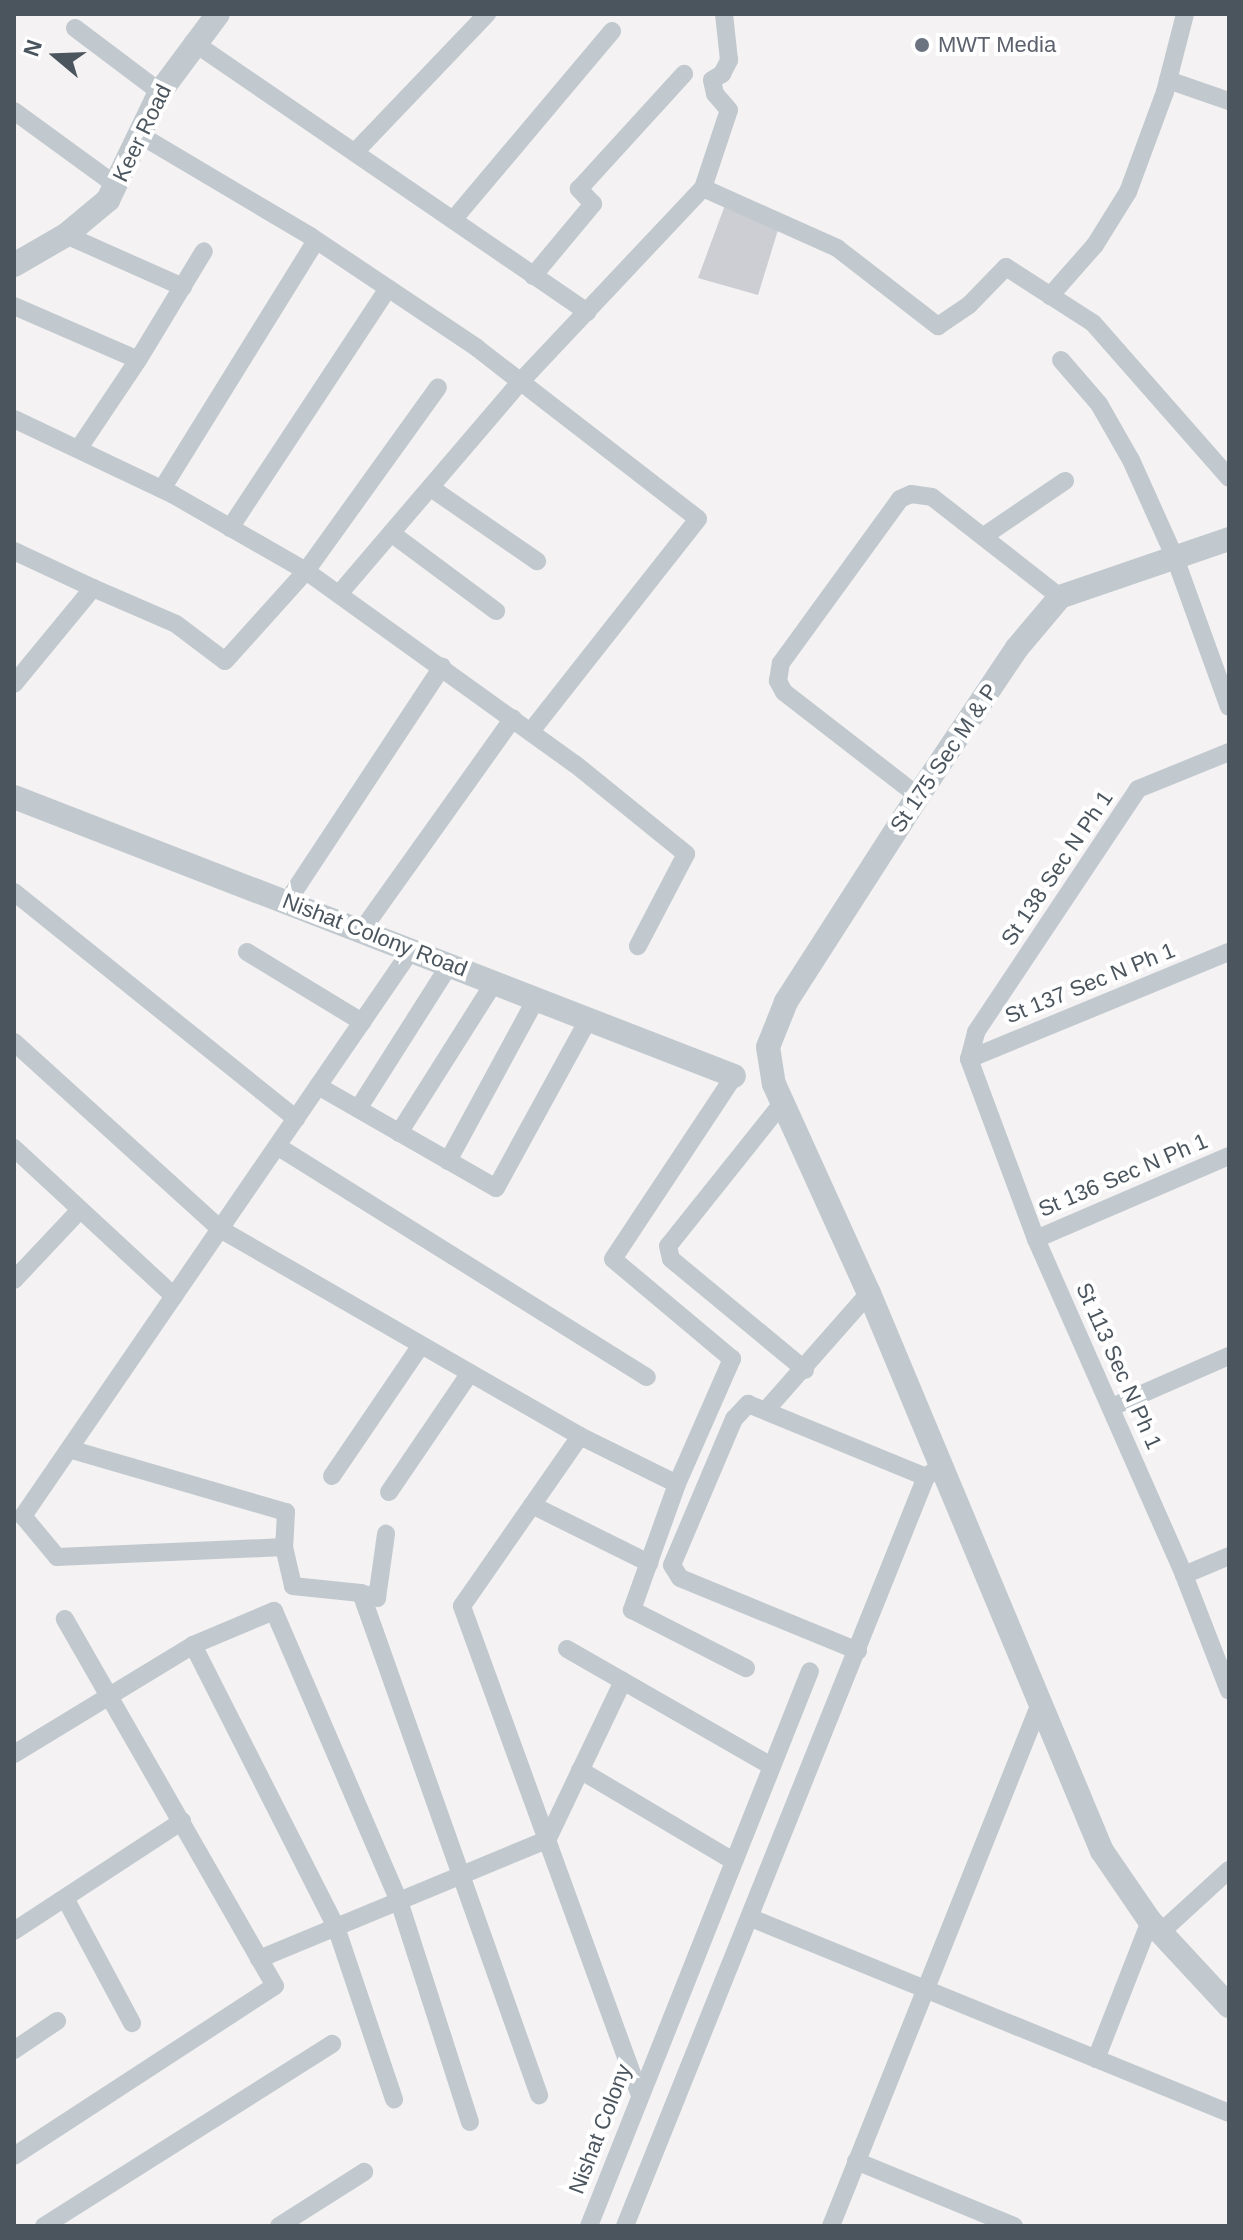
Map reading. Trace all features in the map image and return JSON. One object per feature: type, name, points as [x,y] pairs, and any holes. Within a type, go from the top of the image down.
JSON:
[{"type":"street","name":"Keer Road","points":[[18,258],[66,235],[98,211],[117,186],[160,92],[193,42],[218,14]]},
{"type":"street","points":[[356,151],[487,14]]},
{"type":"street","points":[[339,594],[522,380],[703,188],[729,110],[715,94],[712,80],[729,60],[724,14]]},
{"type":"street","points":[[1050,296],[1095,245],[1128,192],[1168,80],[1185,14]]},
{"type":"street","points":[[75,28],[160,92]]},
{"type":"street","points":[[453,220],[612,31]]},
{"type":"street","points":[[193,42],[587,312]]},
{"type":"street","points":[[533,276],[593,204],[579,189],[684,74]]},
{"type":"street","points":[[1168,80],[1229,101]]},
{"type":"street","points":[[14,111],[117,186]]},
{"type":"street","points":[[140,135],[316,241],[522,380],[698,519],[531,731]]},
{"type":"street","points":[[703,188],[837,248],[938,326],[969,305],[1006,267],[1093,323],[1229,478]]},
{"type":"street","points":[[66,235],[183,287]]},
{"type":"street","points":[[162,489],[316,241]]},
{"type":"street","points":[[79,448],[138,360],[204,251]]},
{"type":"street","points":[[230,528],[388,288]]},
{"type":"street","points":[[14,306],[138,360]]},
{"type":"street","points":[[1061,360],[1099,404],[1125,448],[1175,558],[1229,707]]},
{"type":"street","points":[[14,551],[176,624],[225,661],[306,571],[438,387]]},
{"type":"street","points":[[14,419],[162,489],[306,571],[531,731],[686,854],[638,946]]},
{"type":"street","points":[[984,536],[1065,481]]},
{"type":"street","points":[[431,488],[537,561]]},
{"type":"street","points":[[918,796],[784,692],[778,673],[900,499],[911,494],[932,497],[1060,597],[1229,539]]},
{"type":"street","points":[[391,533],[496,611]]},
{"type":"street","points":[[14,684],[93,588]]},
{"type":"street","name":"St 175 Sec M & P","points":[[1060,597],[1017,648],[918,796],[786,1002],[768,1047],[779,1093],[869,1293],[934,1471],[1102,1851],[1156,1927],[1229,2006]]},
{"type":"street","points":[[287,902],[442,667]]},
{"type":"street","points":[[362,930],[513,718]]},
{"type":"street","name":"St 138 Sec N Ph 1","points":[[969,1059],[976,1032],[1138,789],[1229,752]]},
{"type":"street","name":"Nishat Colony Road","points":[[14,797],[537,997],[734,1076]]},
{"type":"street","points":[[14,892],[296,1119]]},
{"type":"street","points":[[284,1547],[57,1557],[18,1512],[69,1449],[412,949]]},
{"type":"street","points":[[247,952],[362,1022]]},
{"type":"street","name":"St 137 Sec N Ph 1","points":[[969,1059],[1229,952]]},
{"type":"street","points":[[358,1109],[450,964]]},
{"type":"street","points":[[399,1133],[495,981]]},
{"type":"street","points":[[448,1161],[537,997]]},
{"type":"street","points":[[318,1086],[496,1188],[589,1018]]},
{"type":"street","points":[[14,1042],[220,1229],[580,1436],[677,1484]]},
{"type":"street","name":"St 113 Sec N Ph 1","points":[[969,1059],[1036,1239],[1184,1575],[1229,1691]]},
{"type":"street","points":[[734,1076],[613,1259],[732,1359],[677,1484],[632,1610],[746,1668]]},
{"type":"street","points":[[779,1093],[668,1246],[671,1259],[805,1370]]},
{"type":"street","points":[[277,1146],[647,1377]]},
{"type":"street","points":[[14,1148],[174,1296]]},
{"type":"street","name":"St 136 Sec N Ph 1","points":[[1036,1239],[1229,1156]]},
{"type":"street","points":[[14,1280],[80,1210]]},
{"type":"street","points":[[766,1410],[805,1370],[869,1293]]},
{"type":"street","points":[[332,1476],[421,1345]]},
{"type":"street","points":[[1112,1407],[1229,1356]]},
{"type":"street","points":[[389,1492],[470,1373]]},
{"type":"street","points":[[625,2226],[934,1471],[748,1404],[734,1419],[673,1574],[858,1651]]},
{"type":"street","points":[[580,1436],[462,1606],[639,2093]]},
{"type":"street","points":[[69,1449],[286,1512],[284,1547],[293,1586],[361,1593],[377,1598],[386,1534]]},
{"type":"street","points":[[532,1505],[649,1563]]},
{"type":"street","points":[[1184,1575],[1229,1556]]},
{"type":"street","points":[[361,1593],[464,1874],[539,2095]]},
{"type":"street","points":[[14,1754],[193,1645],[274,1611],[399,1901],[470,2122]]},
{"type":"street","points":[[14,2156],[275,1986],[112,1694],[65,1619]]},
{"type":"street","points":[[193,1645],[336,1927],[394,2099]]},
{"type":"street","points":[[567,1649],[771,1766]]},
{"type":"street","name":"Nishat Colony","points":[[589,2226],[656,2048],[810,1671]]},
{"type":"street","points":[[259,1959],[547,1840],[623,1681]]},
{"type":"street","points":[[831,2226],[1039,1706]]},
{"type":"street","points":[[580,1770],[733,1861]]},
{"type":"street","points":[[14,1931],[182,1821]]},
{"type":"street","points":[[1096,2059],[1156,1927],[1229,1870]]},
{"type":"street","points":[[65,1898],[132,2023]]},
{"type":"street","points":[[751,1918],[1229,2113]]},
{"type":"street","points":[[14,2050],[57,2021]]},
{"type":"street","points":[[44,2226],[332,2044]]},
{"type":"street","points":[[856,2161],[1014,2226]]},
{"type":"street","points":[[279,2226],[364,2172]]},
{"type":"building","points":[[725,205],[778,230],[758,295],[698,278]]},
{"type":"place","name":"MWT Media","points":[[922,45]]}]
